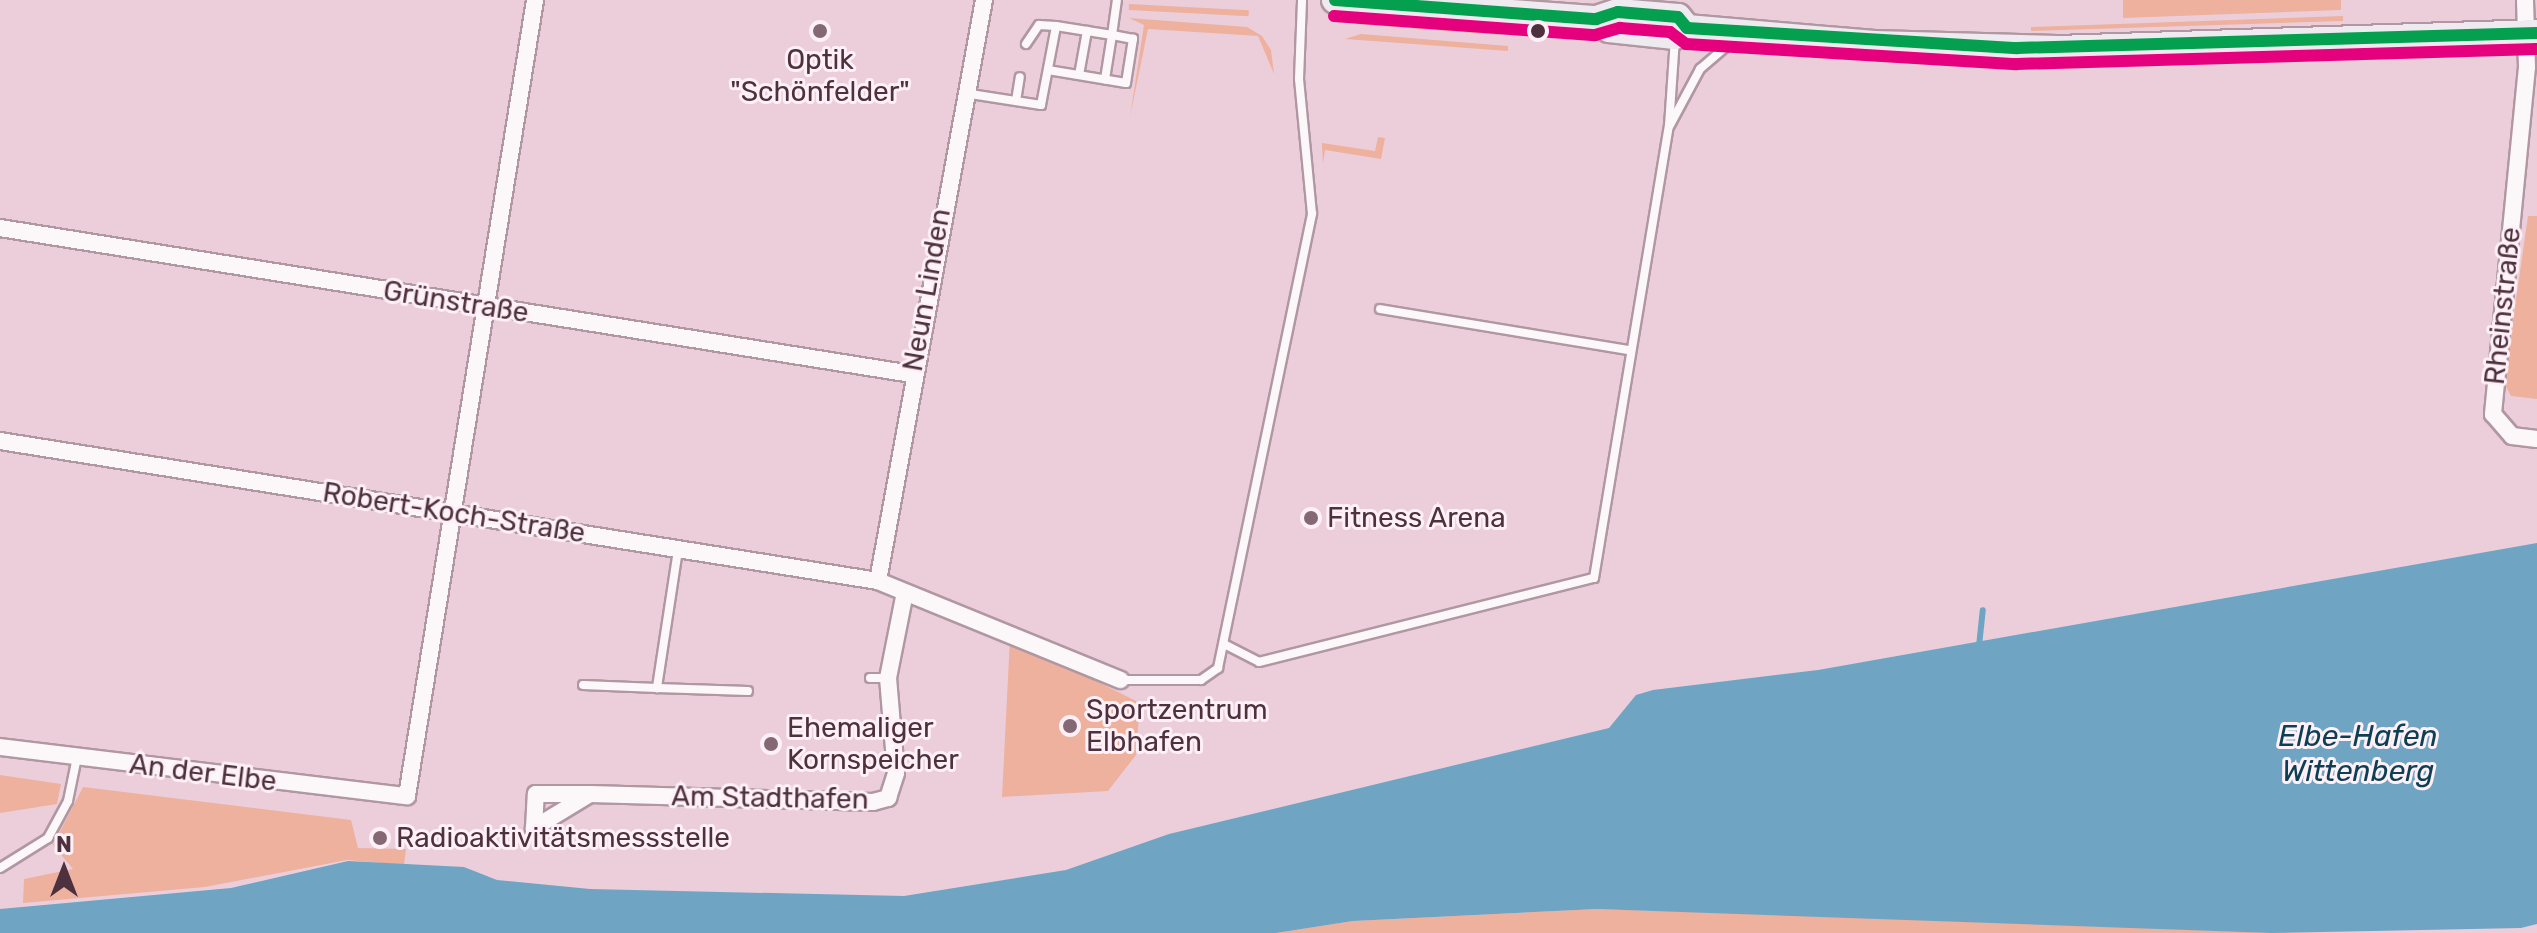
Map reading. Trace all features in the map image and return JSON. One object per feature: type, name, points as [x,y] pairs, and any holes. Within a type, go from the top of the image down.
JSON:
[{"type":"main road","points":[[1335,0],[1596,19],[1618,12],[1678,17],[1681,32],[2057,49],[2531,34]]},
{"type":"street","points":[[454,513],[535,0]]},
{"type":"street","name":"Neun Linden","points":[[878,581],[912,374],[984,0]]},
{"type":"street","name":"Rheinstraße","points":[[2525,0],[2531,34],[2493,414],[2512,436],[2537,439]]},
{"type":"street","name":"Grünstraße","points":[[0,228],[912,374]]},
{"type":"street","name":"Robert-Koch-Straße","points":[[0,441],[878,581],[904,597],[989,621],[1081,669],[1121,680]]},
{"type":"street","name":"An der Elbe","points":[[0,747],[407,796],[454,513]]},
{"type":"street","name":"Am Stadthafen","points":[[590,794],[888,798],[896,773],[888,678],[904,597]]},
{"type":"lane","points":[[1105,79],[1117,0]]},
{"type":"lane","points":[[1121,680],[1201,680],[1218,668],[1312,214],[1299,79],[1302,0]]},
{"type":"lane","points":[[1026,44],[1039,25],[1133,39],[1126,83],[1048,70]]},
{"type":"lane","points":[[964,93],[1041,105],[1056,26]]},
{"type":"lane","points":[[1079,75],[1087,31]]},
{"type":"lane","points":[[1224,644],[1259,662],[1594,578],[1629,350],[1669,126],[1681,32]]},
{"type":"lane","points":[[1669,126],[1700,69],[1743,33]]},
{"type":"lane","points":[[1016,101],[1020,77]]},
{"type":"lane","points":[[1380,309],[1629,350]]},
{"type":"lane","points":[[657,688],[678,550]]},
{"type":"lane","points":[[870,678],[888,678]]},
{"type":"lane","points":[[583,685],[748,691]]},
{"type":"lane","points":[[0,868],[48,838],[68,801],[77,757]]},
{"type":"shaded area","points":[[2123,0],[2341,0],[2341,10],[2123,18]]},
{"type":"shaded area","points":[[1129,4],[1249,10],[1249,16],[1129,10]]},
{"type":"shaded area","points":[[2343,16],[2343,21],[2031,31],[2031,27]]},
{"type":"shaded area","points":[[1129,18],[1247,27],[1262,36],[1271,50],[1274,74],[1258,36],[1148,29],[1130,117],[1144,25]]},
{"type":"shaded area","points":[[1356,18],[1451,25],[1501,35],[1356,24]]},
{"type":"shaded area","points":[[1361,34],[1508,46],[1508,51],[1345,39]]},
{"type":"shaded area","points":[[1321,127],[1322,143],[1375,151],[1378,137],[1385,138],[1381,159],[1325,150],[1323,164]]},
{"type":"shaded area","points":[[2528,216],[2537,216],[2537,399],[2511,396],[2504,383]]},
{"type":"shaded area","name":"Sportzentrum Elbhafen","points":[[1010,638],[1140,703],[1136,755],[1108,791],[1002,797]]},
{"type":"shaded area","points":[[0,775],[61,784],[57,804],[0,813]]},
{"type":"shaded area","points":[[83,787],[351,820],[358,848],[406,849],[404,865],[347,860],[205,887],[23,903],[24,879],[73,869],[53,845]]},
{"type":"shaded area","points":[[1597,909],[2272,933],[1276,933],[1353,921]]},
{"type":"water","name":"Elbe-Hafen Wittenberg","points":[[2537,543],[2537,924],[2521,928],[2271,933],[1597,909],[1353,921],[1276,933],[0,933],[0,909],[231,888],[348,861],[464,867],[497,880],[590,889],[904,896],[1066,870],[1169,834],[1609,728],[1636,695],[1653,690],[1818,670]]},
{"type":"waterway","points":[[1979,646],[1983,610]]},
{"type":"transit line","points":[[1335,0],[1596,19],[1618,12],[1678,17],[1687,28],[2017,48],[2537,33]]},
{"type":"transit line","points":[[1334,16],[1595,35],[1620,28],[1670,32],[1686,44],[2016,64],[2537,49]]},
{"type":"place","name":"Optik \"Schönfelder\"","points":[[820,31]]},
{"type":"place","name":"Fitness Arena","points":[[1311,518]]},
{"type":"place","name":"Sportzentrum Elbhafen","points":[[1070,726]]},
{"type":"place","name":"Ehemaliger Kornspeicher","points":[[771,744]]},
{"type":"place","name":"Radioaktivitätsmessstelle","points":[[380,838]]}]
